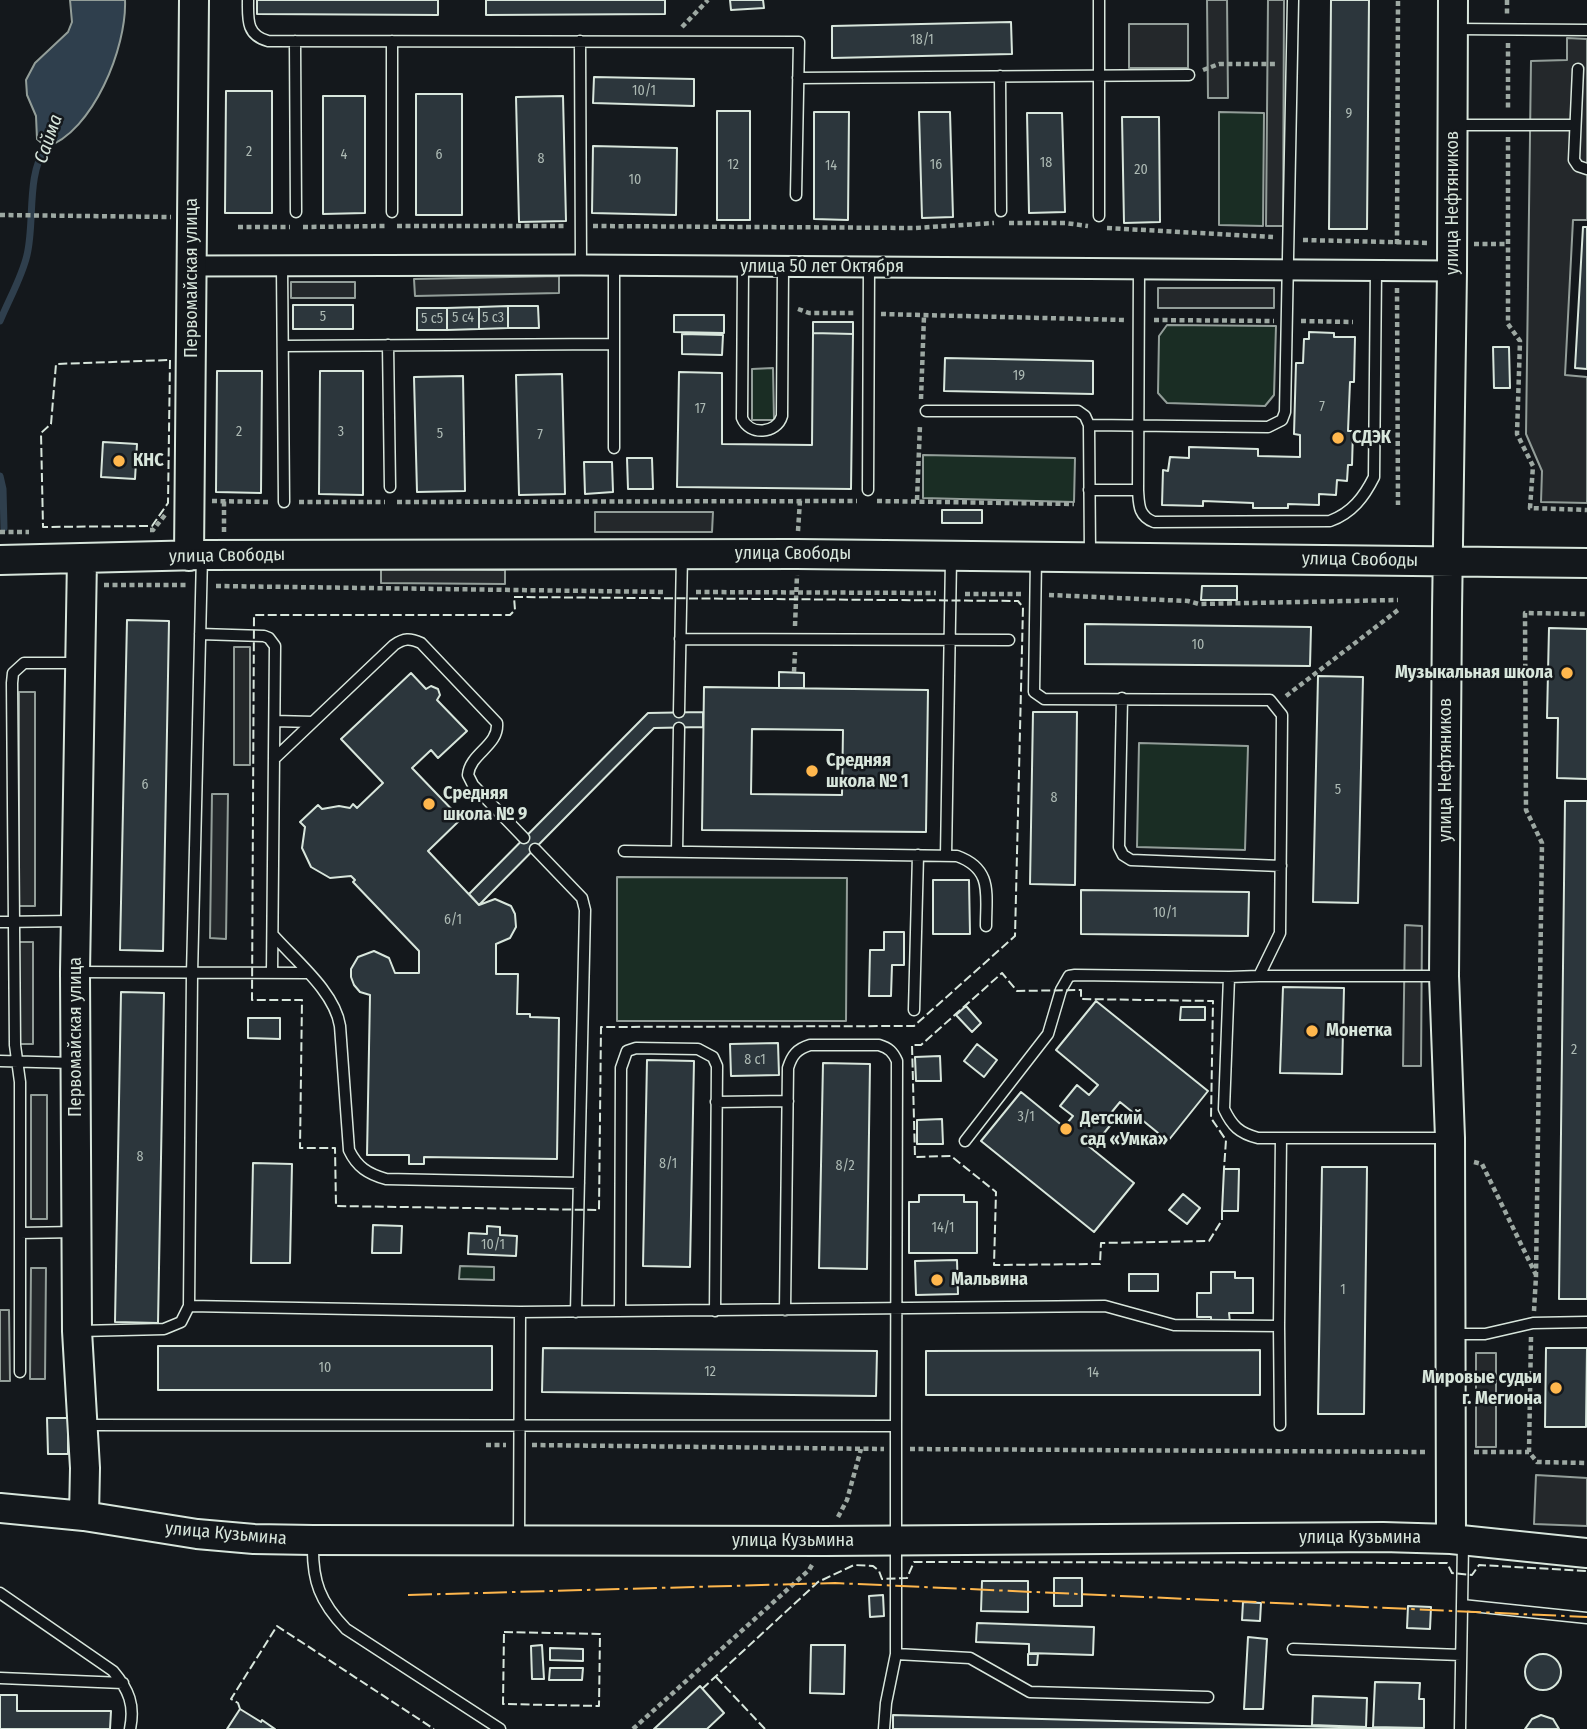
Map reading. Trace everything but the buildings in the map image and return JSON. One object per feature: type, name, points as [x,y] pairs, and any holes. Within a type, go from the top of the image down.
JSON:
[{"type":"main road","name":"Первомайская улица","points":[[194,0],[192,267],[196,556]]},
{"type":"main road","name":"улица Нефтяников","points":[[1453,0],[1444,976],[1450,1138],[1450,1452],[1457,1540]]},
{"type":"main road","name":"улица Свободы","points":[[0,560],[82,571],[196,556],[797,554],[1587,563]]},
{"type":"main road","name":"Первомайская улица","points":[[82,571],[75,972],[77,1331],[83,1425],[84,1516]]},
{"type":"main road","name":"улица Кузьмина","points":[[0,1508],[84,1516],[197,1534],[313,1540],[519,1542],[1383,1537],[1457,1540],[1587,1553]]},
{"type":"street","name":"улица 50 лет Октября","points":[[192,267],[614,265],[1452,271]]},
{"type":"lane","points":[[248,0],[248,24],[252,32],[259,38],[295,41],[799,41],[796,195]]},
{"type":"lane","points":[[1098,216],[1099,0]]},
{"type":"lane","points":[[1089,425],[1268,427],[1282,419],[1285,412],[1293,0]]},
{"type":"lane","points":[[1453,29],[1587,30]]},
{"type":"lane","points":[[295,41],[296,212]]},
{"type":"lane","points":[[392,41],[393,212]]},
{"type":"lane","points":[[580,41],[581,265]]},
{"type":"lane","points":[[1578,69],[1574,160],[1578,166],[1587,169]]},
{"type":"lane","points":[[798,78],[1189,75]]},
{"type":"lane","points":[[1000,76],[1002,211]]},
{"type":"lane","points":[[1453,125],[1575,125]]},
{"type":"lane","points":[[614,265],[614,448]]},
{"type":"lane","points":[[282,266],[284,502]]},
{"type":"lane","points":[[743,266],[742,418],[745,426],[752,429],[773,430],[779,425],[782,416],[783,267]]},
{"type":"lane","points":[[868,490],[869,267]]},
{"type":"lane","points":[[1139,269],[1138,490],[1142,514],[1154,522],[1330,521],[1349,511],[1361,500],[1374,477],[1376,271]]},
{"type":"lane","points":[[283,346],[614,344]]},
{"type":"lane","points":[[388,345],[390,487]]},
{"type":"lane","points":[[926,411],[1078,411],[1085,416],[1089,425],[1090,559]]},
{"type":"lane","points":[[1089,490],[1138,490]]},
{"type":"lane","points":[[679,712],[682,554]]},
{"type":"lane","points":[[77,1331],[164,1329],[181,1322],[189,1306],[192,974],[201,586],[196,556]]},
{"type":"lane","points":[[946,856],[951,556]]},
{"type":"lane","points":[[1036,558],[1034,692],[1044,699],[1270,700],[1282,715],[1280,933],[1259,976]]},
{"type":"lane","points":[[200,634],[264,636],[275,646],[272,973]]},
{"type":"lane","points":[[275,758],[394,645],[402,639],[411,638],[421,643],[497,723],[495,737],[471,763],[468,775],[473,785],[524,838]]},
{"type":"lane","points":[[680,639],[1009,640]]},
{"type":"lane","points":[[19,1372],[20,1082],[16,1062],[13,922],[13,673],[24,663],[80,663]]},
{"type":"lane","points":[[1122,698],[1119,847],[1123,855],[1130,860],[1281,866]]},
{"type":"lane","points":[[275,721],[313,722]]},
{"type":"lane","points":[[677,852],[679,728]]},
{"type":"lane","points":[[535,849],[582,898],[585,910],[576,1312]]},
{"type":"lane","points":[[624,850],[918,855],[965,859],[978,868],[986,884],[986,926]]},
{"type":"lane","points":[[914,1010],[918,855]]},
{"type":"lane","points":[[0,922],[76,921]]},
{"type":"lane","points":[[273,934],[328,996],[337,1011],[349,1150],[364,1170],[386,1179],[579,1183]]},
{"type":"lane","points":[[75,972],[307,973]]},
{"type":"lane","points":[[965,1141],[1048,1034],[1061,990],[1069,976],[1444,976]]},
{"type":"lane","points":[[1228,977],[1224,1109],[1238,1131],[1258,1138],[1450,1138]]},
{"type":"lane","points":[[785,1310],[788,1068],[800,1048],[810,1045],[879,1045],[893,1052],[897,1061],[896,1654],[886,1703],[884,1729]]},
{"type":"lane","points":[[620,1311],[623,1059],[627,1051],[636,1048],[698,1049],[713,1057],[717,1066],[715,1311]]},
{"type":"lane","points":[[0,1061],[76,1063]]},
{"type":"lane","points":[[716,1102],[788,1101]]},
{"type":"lane","points":[[1280,1138],[1280,1425]]},
{"type":"lane","points":[[20,1233],[76,1233]]},
{"type":"lane","points":[[189,1306],[520,1312],[1105,1306],[1174,1325],[1279,1326]]},
{"type":"lane","points":[[519,1542],[520,1312]]},
{"type":"lane","points":[[1450,1335],[1485,1334],[1533,1323],[1587,1322]]},
{"type":"lane","points":[[83,1425],[895,1426]]},
{"type":"lane","points":[[313,1540],[312,1568],[315,1583],[335,1617],[346,1629],[500,1729]]},
{"type":"lane","points":[[1457,1540],[1462,1605],[1460,1729]]},
{"type":"lane","points":[[0,1593],[113,1671],[123,1683],[132,1702],[130,1729]]},
{"type":"lane","points":[[1462,1605],[1587,1618]]},
{"type":"lane","points":[[1293,1649],[1461,1654]]},
{"type":"lane","points":[[896,1654],[970,1658],[1030,1692],[1208,1697]]},
{"type":"lane","points":[[0,1678],[123,1683]]},
{"type":"lane","points":[[480,1729],[483,1717]]},
{"type":"path","points":[[670,41],[708,0]]},
{"type":"path","points":[[1507,0],[1508,324],[1520,341],[1517,434],[1533,466],[1530,508],[1587,510]]},
{"type":"path","points":[[1189,75],[1219,64],[1292,64]]},
{"type":"path","points":[[0,215],[192,218]]},
{"type":"path","points":[[238,227],[915,228],[966,223],[1065,223],[1311,241],[1508,244]]},
{"type":"path","points":[[783,306],[809,313],[924,316]]},
{"type":"path","points":[[794,672],[800,500]]},
{"type":"path","points":[[224,501],[800,500],[1089,504]]},
{"type":"path","points":[[140,531],[153,530],[170,510]]},
{"type":"path","points":[[0,532],[39,532]]},
{"type":"path","points":[[82,571],[201,586],[1036,594],[1188,601],[1199,604],[1398,600]]},
{"type":"path","points":[[1274,705],[1398,610]]},
{"type":"path","points":[[1587,614],[1525,613],[1526,810],[1542,843],[1536,1276],[1530,1346],[1529,1452],[1537,1462],[1587,1463]]},
{"type":"path","points":[[1473,1161],[1482,1164],[1536,1276]]},
{"type":"path","points":[[486,1445],[1529,1452]]},
{"type":"path","points":[[634,1729],[809,1570],[847,1500],[861,1448]]},
{"type":"green space","points":[[1219,112],[1264,113],[1263,226],[1219,225]]},
{"type":"green space","points":[[1167,325],[1276,326],[1274,395],[1265,406],[1167,403],[1158,393],[1159,336]]},
{"type":"green space","points":[[773,368],[774,420],[752,420],[752,369]]},
{"type":"green space","points":[[923,455],[1075,458],[1074,502],[923,498]]},
{"type":"green space","points":[[1139,743],[1248,746],[1245,850],[1137,847]]},
{"type":"green space","points":[[617,877],[847,878],[846,1021],[617,1021]]},
{"type":"green space","points":[[460,1266],[494,1267],[494,1280],[459,1279]]},
{"type":"shaded area","points":[[1207,0],[1227,0],[1228,98],[1208,98]]},
{"type":"shaded area","points":[[1268,0],[1284,0],[1283,226],[1266,226]]},
{"type":"shaded area","points":[[1129,24],[1188,24],[1188,68],[1129,68]]},
{"type":"shaded area","points":[[1567,38],[1587,39],[1587,220],[1573,220],[1565,375],[1587,377],[1587,503],[1541,502],[1542,471],[1526,434],[1531,61],[1567,60]]},
{"type":"shaded area","points":[[559,276],[559,293],[415,296],[414,279]]},
{"type":"shaded area","points":[[291,282],[355,282],[355,298],[291,298]]},
{"type":"shaded area","points":[[1158,288],[1274,288],[1274,308],[1158,308]]},
{"type":"shaded area","points":[[595,512],[713,512],[712,532],[595,532]]},
{"type":"shaded area","points":[[381,569],[505,570],[505,584],[381,583]]},
{"type":"shaded area","points":[[234,647],[250,647],[250,765],[234,765]]},
{"type":"shaded area","points":[[19,692],[35,692],[35,906],[19,906]]},
{"type":"shaded area","points":[[212,794],[228,794],[226,939],[210,938]]},
{"type":"shaded area","points":[[1405,925],[1422,926],[1421,1066],[1403,1066]]},
{"type":"shaded area","points":[[18,942],[33,942],[33,1044],[18,1044]]},
{"type":"shaded area","points":[[31,1095],[47,1095],[47,1219],[31,1219]]},
{"type":"shaded area","points":[[31,1268],[46,1268],[45,1379],[30,1379]]},
{"type":"shaded area","points":[[0,1310],[9,1310],[10,1381],[0,1381]]},
{"type":"shaded area","points":[[1476,1353],[1496,1353],[1496,1447],[1476,1447]]},
{"type":"shaded area","points":[[1536,1475],[1587,1478],[1587,1526],[1534,1524]]},
{"type":"water","points":[[70,0],[125,0],[124,19],[113,63],[92,106],[63,138],[46,147],[37,139],[36,116],[27,95],[26,80],[35,63],[68,32],[72,22]]},
{"type":"waterway","name":"Сайма","points":[[0,321],[25,263],[33,185],[40,158],[46,147]]},
{"type":"waterway","name":"Сайма","points":[[0,476],[4,528]]},
{"type":"fence","points":[[170,360],[168,503],[152,526],[43,527],[41,433],[51,424],[56,364],[170,360]]},
{"type":"fence","points":[[514,597],[1018,601],[1023,607],[1015,936],[914,1026],[601,1027],[599,1210],[336,1206],[335,1148],[300,1148],[302,1000],[252,1000],[254,615],[510,615],[515,610],[514,597]]},
{"type":"fence","points":[[1222,1211],[1222,1220],[1209,1241],[1101,1243],[1100,1264],[994,1265],[996,1192],[951,1156],[915,1157],[912,1045],[921,1045],[1002,973],[1017,991],[1081,990],[1081,999],[1213,1001],[1211,1118],[1226,1140],[1224,1169]]},
{"type":"fence","points":[[702,1689],[818,1582],[854,1565],[873,1566],[882,1579],[907,1578],[914,1562],[1447,1563],[1452,1573],[1472,1575],[1479,1565],[1587,1571]]},
{"type":"fence","points":[[240,1709],[238,1703],[231,1699],[277,1626],[434,1729]]},
{"type":"fence","points":[[504,1632],[600,1634],[599,1706],[503,1704],[504,1632]]},
{"type":"fence","points":[[716,1677],[765,1729]]},
{"type":"power","points":[[408,1595],[835,1583],[1587,1617]]},
{"type":"place","name":"СДЭК","points":[[1338,438]]},
{"type":"place","name":"КНС","points":[[119,461]]},
{"type":"place","name":"Музыкальная школа","points":[[1567,673]]},
{"type":"place","name":"Средняя школа № 1","points":[[812,771]]},
{"type":"place","name":"Средняя школа № 9","points":[[429,804]]},
{"type":"place","name":"Монетка","points":[[1312,1031]]},
{"type":"place","name":"Детский сад «Умка»","points":[[1066,1129]]},
{"type":"place","name":"Мальвина","points":[[937,1280]]},
{"type":"place","name":"Мировые судьи г. Мегиона","points":[[1556,1388]]}]
